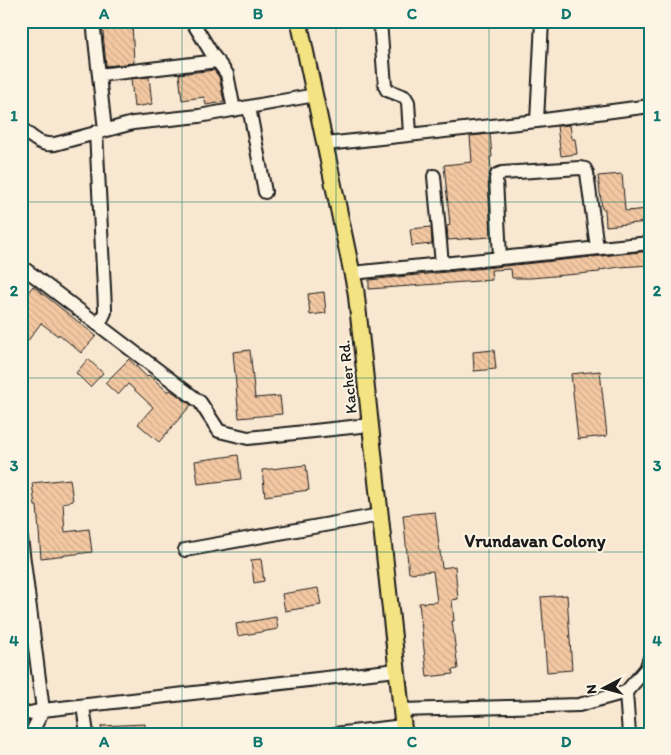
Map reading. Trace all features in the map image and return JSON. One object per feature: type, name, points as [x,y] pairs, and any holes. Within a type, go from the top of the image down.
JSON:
[{"type":"main road","name":"Kacher Rd.","points":[[299,21],[356,292],[403,723]]},
{"type":"street","points":[[93,21],[99,75],[105,308],[104,316],[99,325]]},
{"type":"street","points":[[192,21],[225,69],[229,78],[234,110]]},
{"type":"street","points":[[380,21],[385,86],[387,90],[405,98],[408,102],[410,134]]},
{"type":"street","points":[[537,122],[542,21]]},
{"type":"street","points":[[99,75],[218,61]]},
{"type":"street","points":[[21,128],[36,141],[48,145],[133,123],[199,116],[315,96]]},
{"type":"street","points":[[249,107],[265,192]]},
{"type":"street","points":[[326,144],[537,122],[650,107]]},
{"type":"street","points":[[500,258],[496,179],[497,175],[502,173],[585,169],[597,248]]},
{"type":"street","points":[[434,176],[442,264]]},
{"type":"street","points":[[352,273],[650,243]]},
{"type":"street","points":[[21,266],[200,402],[220,431],[248,438],[370,425]]},
{"type":"street","points":[[185,550],[380,515]]},
{"type":"street","points":[[21,538],[43,710],[31,734]]},
{"type":"street","points":[[335,734],[403,723],[579,705],[626,692],[646,669],[650,658]]},
{"type":"street","points":[[21,715],[43,710],[397,670]]},
{"type":"street","points":[[626,692],[629,734]]},
{"type":"street","points":[[83,706],[86,734]]},
{"type":"building","points":[[102,21],[132,21],[134,63],[106,66]]},
{"type":"building","points":[[214,70],[219,77],[224,102],[206,105],[204,97],[182,100],[179,74]]},
{"type":"building","points":[[149,77],[152,104],[134,107],[131,79]]},
{"type":"building","points":[[570,125],[572,139],[575,139],[577,154],[561,156],[557,126]]},
{"type":"building","points":[[490,134],[492,157],[490,157],[491,170],[488,179],[491,237],[448,240],[447,226],[450,225],[444,165],[472,162],[470,136]]},
{"type":"building","points":[[622,174],[625,210],[647,209],[648,222],[606,226],[605,209],[602,209],[598,176]]},
{"type":"building","points":[[431,227],[432,244],[412,246],[410,229]]},
{"type":"building","points":[[650,251],[650,265],[619,267],[600,270],[600,272],[512,278],[511,269],[491,270],[492,280],[369,289],[369,280]]},
{"type":"building","points":[[33,286],[96,336],[81,353],[59,334],[58,336],[41,323],[27,342],[21,337],[21,301]]},
{"type":"building","points":[[324,292],[326,313],[310,315],[308,294]]},
{"type":"building","points":[[250,350],[255,398],[280,396],[282,414],[239,418],[233,352]]},
{"type":"building","points":[[494,350],[496,369],[474,371],[473,352]]},
{"type":"building","points":[[88,359],[103,373],[90,387],[76,373]]},
{"type":"building","points":[[129,359],[147,377],[149,375],[168,392],[170,390],[191,405],[159,442],[138,424],[153,407],[128,384],[118,395],[105,383]]},
{"type":"building","points":[[600,371],[607,436],[578,439],[571,374]]},
{"type":"building","points":[[238,455],[241,479],[198,484],[195,461]]},
{"type":"building","points":[[306,465],[309,490],[265,496],[262,470]]},
{"type":"building","points":[[70,479],[73,501],[63,503],[65,532],[89,529],[92,552],[41,558],[37,506],[35,506],[32,483]]},
{"type":"building","points":[[435,512],[442,568],[455,566],[458,599],[452,600],[454,621],[452,621],[458,669],[452,670],[453,674],[427,677],[419,603],[437,602],[433,571],[409,573],[403,515]]},
{"type":"building","points":[[261,559],[264,581],[254,583],[251,560]]},
{"type":"building","points":[[318,588],[321,605],[285,611],[282,594]]},
{"type":"building","points":[[567,595],[572,670],[547,672],[541,597]]},
{"type":"building","points":[[276,617],[278,629],[238,636],[236,624]]},
{"type":"building","points":[[145,724],[145,734],[102,734],[101,726]]},
{"type":"district","name":"Vrundavan Colony","points":[[535,541]]}]
